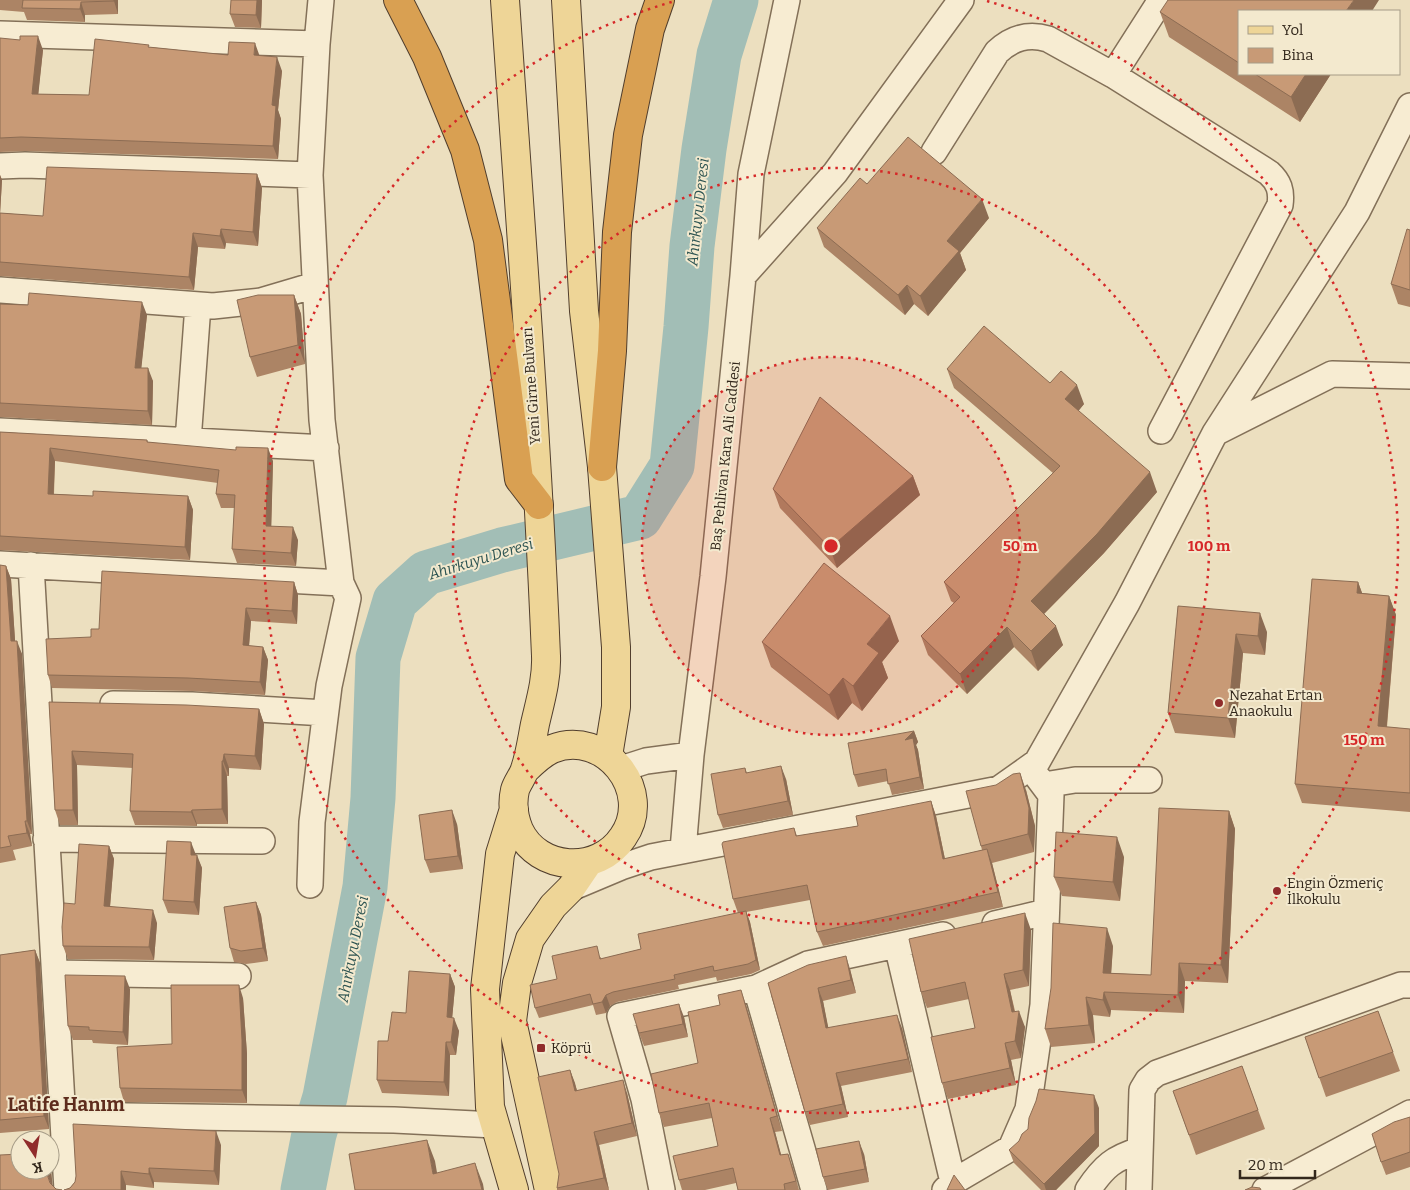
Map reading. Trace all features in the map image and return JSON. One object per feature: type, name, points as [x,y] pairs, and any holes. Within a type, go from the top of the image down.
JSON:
[{"type":"highway","points":[[398,0],[428,57],[465,150],[488,240],[518,479],[539,505]]},
{"type":"highway","points":[[602,467],[612,351],[616,232],[628,135],[650,29],[660,0]]},
{"type":"main road","name":"Yeni Girne Bulvarı","points":[[505,0],[539,505],[547,670],[525,770]]},
{"type":"main road","points":[[566,0],[584,311],[602,467],[616,647],[614,762]]},
{"type":"main road","points":[[514,1190],[490,1107],[485,989],[500,854],[514,809],[516,789],[525,770],[538,757],[554,748],[573,745],[591,748],[614,762],[630,784],[633,802],[631,820],[624,836],[602,863],[571,888],[553,906],[530,939],[517,983],[512,1022],[549,1190]]},
{"type":"main road","points":[[514,809],[519,829],[530,846],[547,858],[567,864],[602,863]]},
{"type":"street","points":[[310,885],[312,822],[325,713],[348,598],[342,583],[322,420],[310,175],[321,0]]},
{"type":"street","name":"Baş Pehlivan Kara Ali Caddesi","points":[[683,850],[691,754],[713,577],[743,276],[751,174],[787,0]]},
{"type":"street","points":[[743,276],[835,173],[961,0]]},
{"type":"street","points":[[1113,74],[1161,0]]},
{"type":"street","points":[[0,34],[317,44]]},
{"type":"street","points":[[934,152],[996,52],[1011,40],[1038,36],[1048,39],[1113,74],[1269,173],[1279,186],[1280,206],[1161,431]]},
{"type":"street","points":[[897,945],[949,1186],[1011,1148],[1028,1109],[1043,1005],[1051,795],[1037,776],[1037,762],[1122,612],[1215,433],[1357,212],[1410,106]]},
{"type":"street","points":[[0,166],[25,165],[310,175]]},
{"type":"street","points":[[0,290],[213,306],[261,301],[315,285]]},
{"type":"street","points":[[188,441],[198,305]]},
{"type":"street","points":[[1215,433],[1332,374],[1410,376]]},
{"type":"street","points":[[0,431],[326,448]]},
{"type":"street","points":[[0,564],[342,583]]},
{"type":"street","points":[[32,565],[48,702],[46,839],[67,1190]]},
{"type":"street","points":[[86,703],[192,705],[325,713]]},
{"type":"street","points":[[614,762],[646,761],[691,754]]},
{"type":"street","points":[[602,863],[715,846],[999,789],[1037,776],[1075,780],[1149,780]]},
{"type":"street","points":[[46,839],[262,841]]},
{"type":"street","points":[[662,1190],[644,1099],[620,1016],[756,988],[808,964],[1046,912]]},
{"type":"street","points":[[55,973],[238,976]]},
{"type":"street","points":[[1139,1190],[1142,1090],[1148,1080],[1157,1073],[1401,985],[1410,984]]},
{"type":"street","points":[[756,988],[814,1190]]},
{"type":"street","points":[[1266,1190],[1410,1113]]},
{"type":"street","points":[[64,1115],[394,1120],[495,1125]]},
{"type":"street","points":[[1088,1190],[1101,1171],[1108,1165],[1123,1156],[1140,1150]]},
{"type":"building","points":[[23,0],[114,1],[81,2],[80,9],[22,8]]},
{"type":"building","points":[[231,0],[257,0],[256,15],[230,14]]},
{"type":"building","points":[[1168,0],[1354,0],[1347,10],[1238,10],[1238,62],[1160,12]]},
{"type":"building","points":[[20,36],[38,36],[32,94],[89,95],[95,39],[149,45],[148,47],[228,55],[229,42],[255,43],[254,55],[277,57],[272,105],[276,106],[273,146],[21,137],[0,138],[0,38],[20,40]]},
{"type":"building","points":[[1257,75],[1305,75],[1291,97]]},
{"type":"building","points":[[908,137],[982,199],[947,241],[959,251],[920,296],[907,285],[898,295],[817,228],[860,178],[867,184]]},
{"type":"building","points":[[47,167],[257,174],[253,232],[221,229],[220,236],[193,233],[189,277],[0,262],[0,213],[43,216]]},
{"type":"building","points":[[1407,229],[1410,230],[1410,290],[1391,284]]},
{"type":"building","points":[[29,293],[142,302],[135,368],[148,368],[148,411],[0,403],[0,304],[28,305]]},
{"type":"building","points":[[258,295],[294,295],[298,345],[250,357],[237,300]]},
{"type":"building","points":[[984,326],[1050,383],[1061,371],[1077,385],[1065,399],[1150,472],[1097,534],[1031,601],[1056,626],[1031,651],[1007,627],[960,674],[921,636],[960,597],[944,582],[1060,466],[947,369]]},
{"type":"building","points":[[820,397],[913,476],[830,548],[773,489]]},
{"type":"building","points":[[0,432],[147,440],[147,442],[236,450],[236,447],[268,448],[266,526],[293,527],[291,553],[232,549],[235,495],[216,494],[219,470],[50,448],[48,494],[93,496],[93,491],[188,496],[185,547],[0,536]]},
{"type":"building","points":[[824,563],[890,616],[867,644],[879,653],[853,686],[843,678],[829,695],[762,642]]},
{"type":"building","points":[[0,565],[6,566],[11,641],[17,641],[27,833],[8,836],[11,846],[0,848]]},
{"type":"building","points":[[102,571],[294,582],[292,611],[246,608],[243,645],[263,647],[260,682],[188,678],[48,675],[46,639],[91,637],[91,629],[99,629]]},
{"type":"building","points":[[1312,579],[1358,582],[1357,593],[1389,596],[1378,726],[1410,729],[1410,793],[1295,784]]},
{"type":"building","points":[[1178,606],[1260,613],[1258,636],[1236,634],[1228,718],[1168,713]]},
{"type":"building","points":[[49,702],[186,705],[259,709],[255,756],[224,754],[222,761],[222,809],[192,810],[191,812],[130,811],[133,754],[72,751],[73,810],[55,810]]},
{"type":"building","points":[[914,731],[905,740],[913,738],[920,777],[888,784],[886,769],[854,775],[848,743]]},
{"type":"building","points":[[781,766],[788,801],[718,815],[711,774],[745,768],[746,773]]},
{"type":"building","points":[[1020,773],[1029,808],[1028,834],[981,846],[966,791],[996,785],[1013,774]]},
{"type":"building","points":[[931,801],[943,859],[987,849],[998,892],[817,932],[807,885],[733,899],[723,842],[794,828],[796,836],[858,826],[856,816]]},
{"type":"building","points":[[1159,808],[1229,811],[1221,965],[1179,963],[1178,995],[1104,992],[1103,1000],[1086,997],[1089,1025],[1045,1029],[1051,988],[1053,923],[1107,928],[1103,973],[1151,975]]},
{"type":"building","points":[[452,810],[458,856],[425,860],[419,815]]},
{"type":"building","points":[[1056,832],[1117,837],[1113,882],[1054,877]]},
{"type":"building","points":[[167,841],[191,842],[191,855],[197,855],[194,902],[163,900]]},
{"type":"building","points":[[79,844],[109,846],[104,906],[153,910],[149,947],[63,946],[64,903],[75,904]]},
{"type":"building","points":[[256,902],[263,948],[241,951],[230,948],[224,907]]},
{"type":"building","points":[[746,911],[756,960],[748,964],[714,971],[713,966],[674,975],[675,979],[613,992],[606,995],[602,1002],[593,1004],[590,994],[535,1008],[530,985],[557,979],[552,956],[597,946],[600,959],[641,949],[638,934]]},
{"type":"building","points":[[1025,913],[1023,970],[1004,974],[1012,1012],[1019,1011],[1015,1041],[1005,1043],[1010,1068],[942,1083],[931,1037],[975,1028],[965,982],[921,992],[909,939]]},
{"type":"building","points":[[35,950],[44,1116],[0,1120],[0,955]]},
{"type":"building","points":[[846,956],[851,980],[818,988],[826,1028],[897,1015],[908,1059],[836,1073],[843,1104],[805,1112],[768,983],[808,965]]},
{"type":"building","points":[[409,971],[450,974],[447,1017],[454,1018],[451,1042],[446,1042],[444,1082],[377,1080],[378,1041],[388,1041],[392,1012],[406,1013]]},
{"type":"building","points":[[65,975],[125,976],[123,1032],[89,1030],[89,1027],[68,1026]]},
{"type":"building","points":[[171,985],[239,985],[242,1090],[120,1088],[117,1047],[172,1044]]},
{"type":"building","points":[[741,990],[777,1116],[770,1118],[780,1155],[788,1154],[796,1181],[784,1184],[785,1190],[738,1190],[733,1168],[679,1180],[673,1156],[718,1146],[709,1103],[659,1113],[651,1074],[698,1063],[688,1012],[720,1005],[718,995]]},
{"type":"building","points":[[679,1004],[683,1024],[639,1033],[633,1014]]},
{"type":"building","points":[[1378,1011],[1393,1052],[1319,1078],[1305,1037]]},
{"type":"building","points":[[1242,1066],[1258,1110],[1189,1135],[1173,1091]]},
{"type":"building","points":[[570,1070],[575,1091],[623,1080],[632,1123],[594,1132],[604,1178],[557,1188],[559,1174],[538,1077]]},
{"type":"building","points":[[1039,1089],[1094,1095],[1095,1133],[1044,1184],[1009,1150],[1028,1129],[1029,1118]]},
{"type":"building","points":[[1410,1117],[1410,1152],[1381,1162],[1372,1134],[1394,1122]]},
{"type":"building","points":[[73,1124],[216,1131],[214,1171],[149,1168],[149,1174],[121,1171],[121,1190],[64,1190],[70,1188],[75,1182],[76,1176]]},
{"type":"building","points":[[427,1140],[433,1174],[475,1163],[482,1190],[355,1190],[349,1154]]},
{"type":"building","points":[[859,1141],[865,1169],[823,1177],[816,1149]]},
{"type":"building","points":[[10,1154],[10,1180],[49,1180],[56,1189],[62,1190],[0,1190],[0,1155]]},
{"type":"building","points":[[954,1175],[965,1190],[947,1190]]},
{"type":"building","points":[[1252,1187],[1260,1188],[1261,1190],[1245,1190]]},
{"type":"waterway","name":"Ahırkuyu Deresi","points":[[303,1190],[314,1134],[325,1097],[365,887],[373,798],[378,658],[395,601],[426,573],[502,550],[640,517],[672,466],[692,246],[704,149],[719,55],[736,0]]},
{"type":"place","name":"Nezahat Ertan Anaokulu","points":[[1219,703]]},
{"type":"place","name":"Engin Özmeriç İlkokulu","points":[[1277,891]]},
{"type":"place","name":"Köprü","points":[[541,1048]]},
{"type":"district","name":"Latife Hanım","points":[[66,1104]]}]
